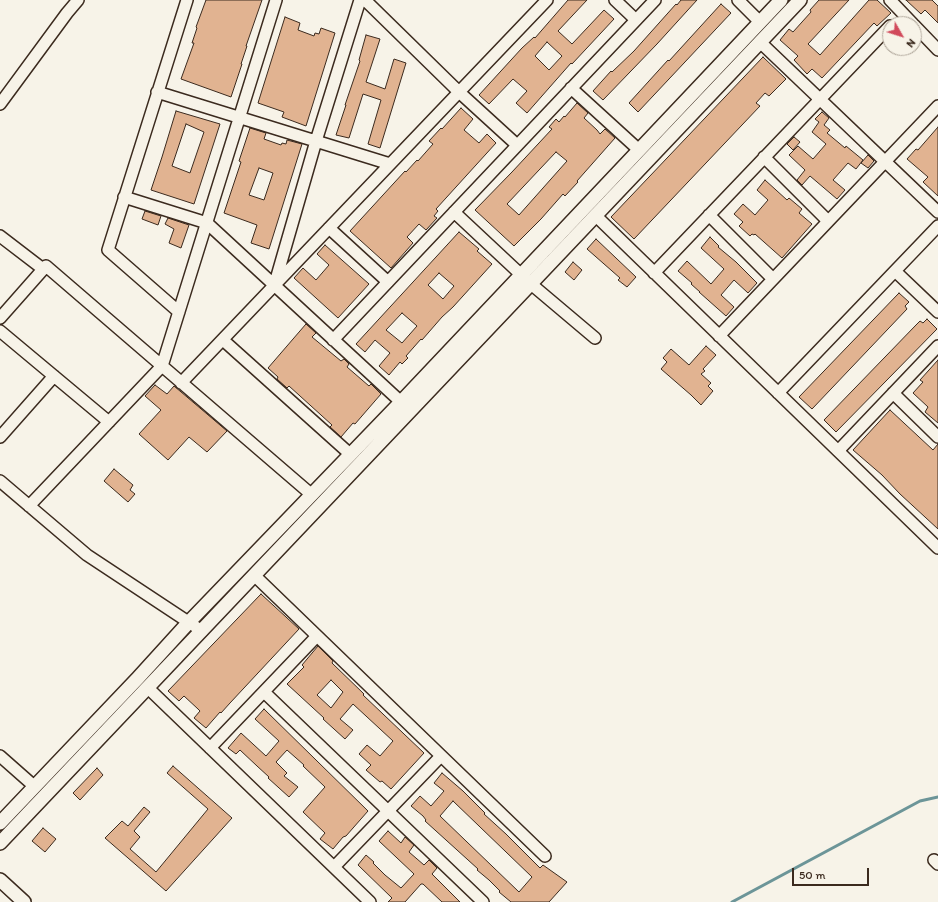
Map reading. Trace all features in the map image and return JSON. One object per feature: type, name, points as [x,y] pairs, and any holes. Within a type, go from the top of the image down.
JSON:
[{"type":"street","points":[[0,104],[78,0]]},
{"type":"street","points":[[179,312],[108,250],[187,0]]},
{"type":"street","points":[[29,506],[162,366],[276,0]]},
{"type":"street","points":[[274,286],[316,141],[360,0]]},
{"type":"street","points":[[365,0],[459,92],[517,145]]},
{"type":"street","points":[[181,383],[547,0]]},
{"type":"street","points":[[615,0],[636,20]]},
{"type":"street","points":[[333,340],[655,0]]},
{"type":"street","points":[[738,0],[760,22]]},
{"type":"street","points":[[0,823],[138,678],[189,622],[401,402],[781,0]]},
{"type":"street","points":[[0,843],[800,0]]},
{"type":"street","points":[[890,0],[905,16]]},
{"type":"street","points":[[899,16],[902,13]]},
{"type":"street","points":[[922,33],[938,50]]},
{"type":"street","points":[[654,273],[882,34]]},
{"type":"street","points":[[760,42],[938,212]]},
{"type":"street","points":[[571,88],[639,150]]},
{"type":"street","points":[[158,92],[390,164]]},
{"type":"street","points":[[719,336],[938,106]]},
{"type":"street","points":[[764,157],[828,221]]},
{"type":"street","points":[[124,197],[206,223],[401,402]]},
{"type":"street","points":[[454,212],[531,284],[595,338]]},
{"type":"street","points":[[595,215],[938,548]]},
{"type":"street","points":[[709,215],[773,279]]},
{"type":"street","points":[[778,393],[938,226]]},
{"type":"street","points":[[329,228],[388,282]]},
{"type":"street","points":[[0,236],[43,269]]},
{"type":"street","points":[[0,318],[46,266],[312,494]]},
{"type":"street","points":[[895,271],[938,312]]},
{"type":"street","points":[[0,331],[109,422]]},
{"type":"street","points":[[223,340],[350,454]]},
{"type":"street","points":[[838,451],[938,346]]},
{"type":"street","points":[[0,437],[54,376]]},
{"type":"street","points":[[893,393],[938,437]]},
{"type":"street","points":[[0,481],[87,555],[202,631]]},
{"type":"street","points":[[254,576],[545,856]]},
{"type":"street","points":[[210,748],[317,636]]},
{"type":"street","points":[[148,688],[370,902]]},
{"type":"street","points":[[264,692],[483,902]]},
{"type":"street","points":[[0,756],[34,786]]},
{"type":"street","points":[[334,867],[441,756]]},
{"type":"street","points":[[0,880],[24,902]]},
{"type":"building","points":[[206,0],[262,0],[246,46],[242,64],[231,97],[181,79],[194,43],[192,43],[197,28],[196,27]]},
{"type":"building","points":[[568,0],[587,0],[558,31],[572,44],[604,10],[614,19],[572,64],[571,63],[527,113],[516,103],[527,91],[513,79],[489,104],[479,95],[522,48],[534,37],[535,38]],"holes":[[[547,42],[562,56],[549,70],[535,56]]]},
{"type":"building","points":[[681,0],[697,0],[603,100],[593,91],[611,71],[612,72],[634,51]]},
{"type":"building","points":[[819,0],[849,0],[808,44],[820,55],[869,0],[877,0],[891,13],[888,16],[882,16],[882,21],[877,26],[874,23],[822,78],[812,69],[807,74],[794,60],[798,56],[780,40],[789,29],[793,32],[811,12],[810,10]]},
{"type":"building","points":[[906,0],[932,0],[938,6],[938,23],[925,10],[921,14]]},
{"type":"building","points":[[721,4],[731,13],[638,112],[629,103]]},
{"type":"building","points":[[285,17],[300,23],[298,30],[314,36],[315,33],[319,34],[321,28],[335,33],[306,126],[282,117],[284,112],[258,103]]},
{"type":"building","points":[[366,35],[380,39],[366,82],[385,89],[394,59],[406,63],[380,148],[368,144],[381,100],[363,94],[349,138],[336,135],[360,61]]},
{"type":"building","points":[[763,57],[786,79],[769,96],[765,93],[756,103],[760,106],[634,239],[611,217]]},
{"type":"building","points":[[577,103],[588,113],[584,118],[600,134],[605,129],[615,138],[565,196],[563,194],[514,246],[475,210],[552,129],[549,127],[556,119],[559,122],[564,116],[565,117]],"holes":[[[556,152],[567,161],[519,215],[507,204]]]},
{"type":"building","points":[[461,108],[473,119],[464,130],[479,143],[487,134],[496,143],[436,209],[438,211],[434,216],[437,218],[426,230],[419,224],[407,237],[413,243],[391,268],[350,231],[405,171],[406,172],[417,160],[418,161],[433,144],[429,141]]},
{"type":"building","points":[[176,111],[220,124],[194,204],[151,190]],"holes":[[[186,124],[204,132],[190,173],[172,166]]]},
{"type":"building","points":[[822,112],[829,118],[824,125],[830,130],[827,133],[845,148],[846,146],[863,160],[856,169],[848,163],[833,180],[845,190],[837,199],[810,176],[802,185],[797,180],[805,170],[789,155],[798,146],[813,159],[826,144],[812,132],[819,122],[815,119]]},
{"type":"building","points":[[938,127],[938,196],[923,182],[928,177],[907,159],[916,149],[918,150]]},
{"type":"building","points":[[250,128],[266,133],[264,139],[281,145],[282,143],[286,144],[287,140],[302,144],[269,249],[251,243],[257,225],[224,213],[241,162],[239,161]],"holes":[[[259,168],[273,173],[264,200],[249,195]]]},
{"type":"building","points":[[794,137],[800,142],[793,150],[787,144]]},
{"type":"building","points":[[868,155],[874,161],[868,168],[861,163]]},
{"type":"building","points":[[765,180],[787,200],[789,198],[802,209],[799,213],[812,224],[782,258],[755,234],[750,236],[739,226],[743,222],[734,214],[743,204],[755,215],[768,200],[757,190]]},
{"type":"building","points":[[145,211],[161,216],[158,225],[142,219]]},
{"type":"building","points":[[168,218],[189,225],[181,248],[169,243],[174,229],[165,224]]},
{"type":"building","points":[[459,232],[479,249],[477,251],[492,264],[422,340],[421,339],[406,356],[408,358],[402,364],[400,362],[389,375],[379,366],[390,353],[375,340],[365,352],[356,344]],"holes":[[[439,273],[454,286],[443,299],[428,285]],[[402,313],[417,326],[402,343],[386,330]]]},
{"type":"building","points":[[710,237],[719,246],[718,247],[757,283],[748,293],[734,280],[721,295],[734,307],[726,316],[678,271],[687,261],[711,284],[724,269],[701,248]]},
{"type":"building","points":[[596,239],[636,277],[627,287],[618,280],[620,278],[587,249]]},
{"type":"building","points":[[325,245],[369,284],[338,318],[294,278],[303,268],[316,280],[329,265],[317,254]]},
{"type":"building","points":[[573,262],[582,270],[574,280],[565,272]]},
{"type":"building","points":[[899,293],[909,302],[905,306],[907,309],[812,409],[799,397]]},
{"type":"building","points":[[927,319],[937,329],[836,432],[824,420],[920,321],[923,323]]},
{"type":"building","points":[[306,324],[316,333],[312,337],[341,361],[344,359],[349,364],[347,367],[369,386],[371,384],[381,394],[355,424],[353,423],[341,437],[330,427],[332,425],[289,386],[287,388],[268,368]]},
{"type":"building","points":[[706,346],[716,355],[703,369],[705,371],[701,374],[711,383],[708,386],[713,391],[701,405],[661,369],[667,362],[663,358],[671,349],[689,365]]},
{"type":"building","points":[[938,360],[938,423],[925,412],[928,407],[913,393],[923,382],[920,380]]},
{"type":"building","points":[[155,385],[167,394],[174,386],[227,431],[207,452],[189,437],[168,460],[139,434],[161,410],[145,396]]},
{"type":"building","points":[[890,410],[933,450],[938,444],[938,529],[882,475],[853,450]]},
{"type":"building","points":[[114,469],[133,485],[130,490],[135,494],[128,502],[104,481]]},
{"type":"building","points":[[261,594],[299,629],[206,728],[194,718],[200,711],[198,709],[184,696],[179,701],[168,691]]},
{"type":"building","points":[[318,646],[333,661],[332,663],[364,694],[363,695],[424,753],[391,789],[366,770],[371,765],[359,754],[367,745],[380,756],[393,741],[353,704],[340,719],[353,730],[345,739],[287,684],[304,667],[302,665]],"holes":[[[331,680],[343,692],[331,708],[317,695]]]},
{"type":"building","points":[[264,709],[368,811],[333,849],[320,839],[325,833],[303,812],[325,787],[303,766],[304,765],[287,750],[276,762],[287,773],[284,776],[298,787],[289,797],[240,750],[236,754],[228,748],[241,733],[266,756],[279,741],[255,719]]},
{"type":"building","points":[[173,766],[232,818],[166,891],[105,838],[122,821],[128,826],[144,807],[150,812],[134,831],[140,837],[130,849],[156,872],[208,809],[167,773]]},
{"type":"building","points":[[97,768],[103,775],[80,800],[73,793]]},
{"type":"building","points":[[442,773],[463,791],[485,813],[484,814],[540,868],[543,865],[567,882],[549,902],[511,902],[411,806],[420,796],[431,806],[444,791],[434,783]],"holes":[[[453,801],[532,877],[519,892],[440,816]]]},
{"type":"building","points":[[43,828],[56,839],[45,852],[32,841]]},
{"type":"building","points":[[388,831],[401,843],[405,837],[414,845],[409,852],[424,865],[429,860],[437,868],[432,874],[460,902],[442,902],[423,884],[421,884],[405,902],[388,902],[392,898],[358,865],[366,855],[385,875],[401,888],[414,874],[379,841]]},
{"type":"waterway","points":[[732,902],[920,801],[938,797]]}]
